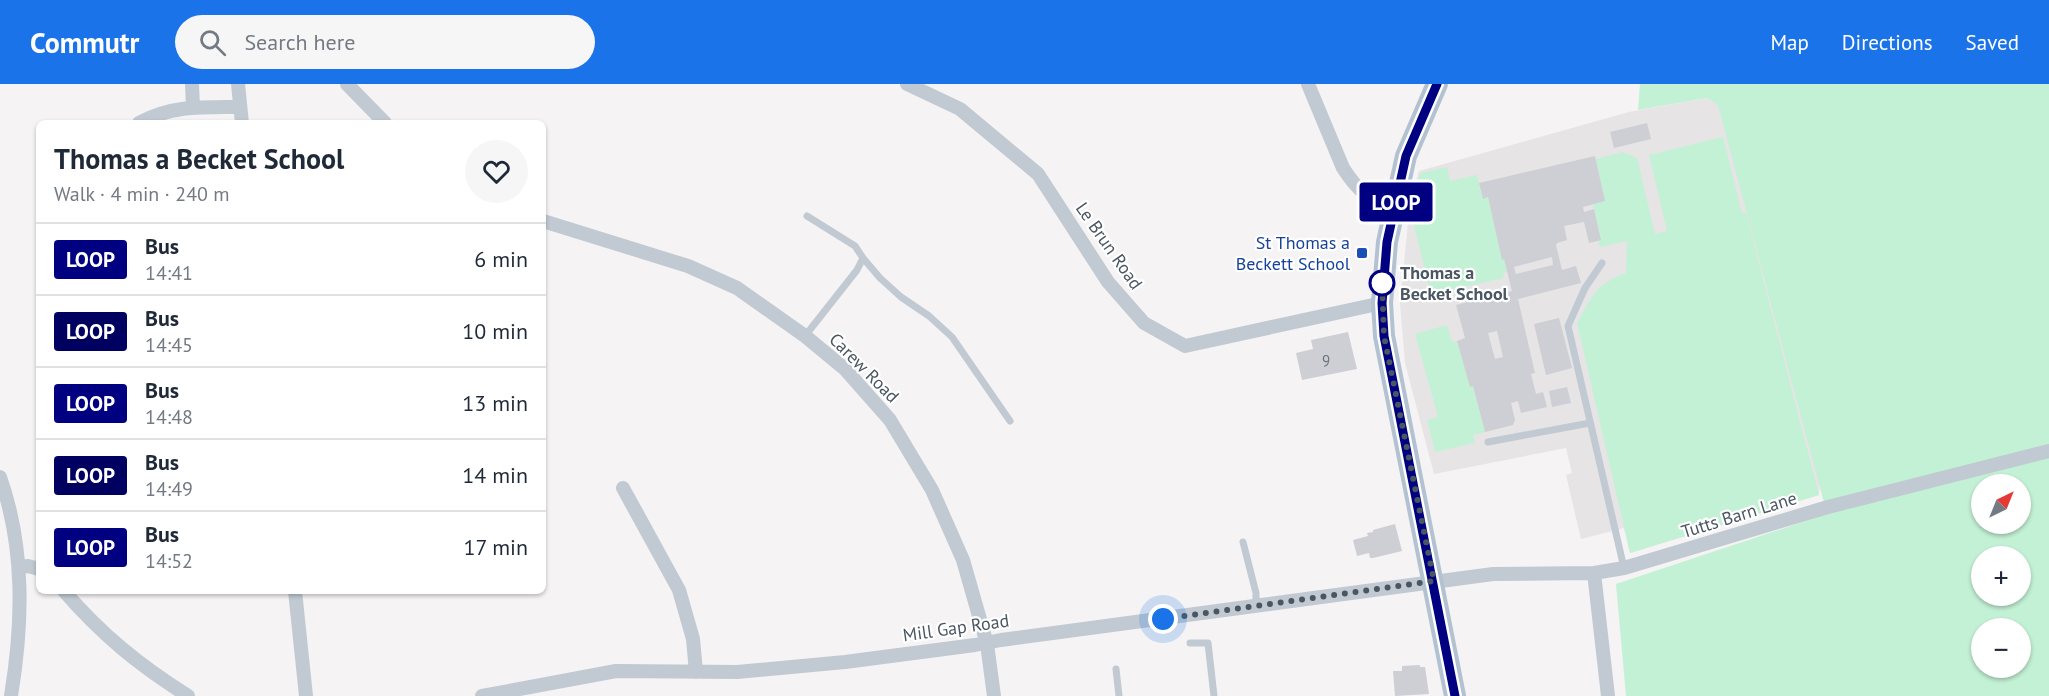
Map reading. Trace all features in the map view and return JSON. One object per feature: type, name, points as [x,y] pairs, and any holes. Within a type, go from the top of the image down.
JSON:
[{"type":"main road","points":[[1437,84],[1406,156],[1387,242],[1382,303],[1384,336],[1455,696]]},
{"type":"street","points":[[192,84],[193,107]]},
{"type":"street","points":[[238,84],[242,120]]},
{"type":"street","points":[[347,84],[382,120]]},
{"type":"street","name":"Le Brun Road","points":[[907,84],[960,109],[1038,174],[1108,282],[1144,323],[1185,346],[1382,303]]},
{"type":"street","points":[[1308,84],[1343,168],[1359,192],[1395,206]]},
{"type":"street","points":[[145,120],[158,113],[193,107],[240,107]]},
{"type":"street","name":"Carew Road","points":[[546,222],[688,266],[737,288],[805,336],[845,369],[890,420],[932,490],[963,560],[987,644],[994,696]]},
{"type":"street","name":"Tutts Barn Lane","points":[[1434,581],[1493,574],[1594,573],[1624,568],[1828,507],[2049,451]]},
{"type":"street","points":[[0,477],[16,530],[19,567],[20,620],[11,696]]},
{"type":"street","points":[[623,488],[679,590],[693,639],[696,672]]},
{"type":"street","points":[[19,567],[36,568]]},
{"type":"street","points":[[1594,573],[1608,696]]},
{"type":"street","name":"Mill Gap Road","points":[[482,696],[616,670],[737,672],[833,663],[987,644],[1002,640],[1434,581]]},
{"type":"street","points":[[67,594],[100,631],[126,653],[188,696]]},
{"type":"street","points":[[295,594],[306,696]]},
{"type":"lane","points":[[807,216],[855,246],[880,278],[952,337],[1010,421]]},
{"type":"lane","points":[[805,336],[857,270],[863,258]]},
{"type":"lane","points":[[1602,263],[1585,288],[1568,326],[1624,568]]},
{"type":"lane","points":[[1488,442],[1590,423]]},
{"type":"lane","points":[[1243,542],[1256,593],[1256,607]]},
{"type":"lane","points":[[1190,644],[1208,643],[1214,696]]},
{"type":"lane","points":[[1116,669],[1119,696]]},
{"type":"shaded area","points":[[1708,98],[1718,104],[1730,144],[1820,484],[1819,495],[1630,553],[1624,528],[1581,539],[1566,475],[1572,473],[1566,448],[1434,474],[1405,363],[1400,304],[1410,203],[1419,171],[1629,112]]},
{"type":"green space","points":[[1640,84],[2049,84],[2049,696],[1626,696],[1616,584],[1827,514],[1718,105],[1708,98],[1638,110]]},
{"type":"green space","points":[[1723,137],[1742,213],[1746,213],[1819,495],[1630,553],[1577,323],[1596,292],[1608,282],[1626,273],[1627,241],[1600,247],[1598,240],[1601,239],[1593,204],[1605,201],[1596,159],[1623,152],[1637,158],[1655,234],[1667,231],[1649,155]]},
{"type":"green space","points":[[1447,167],[1450,181],[1477,175],[1482,198],[1488,197],[1507,272],[1503,273],[1504,278],[1431,294],[1413,222],[1410,223],[1420,173]]},
{"type":"green space","points":[[1447,325],[1452,342],[1457,341],[1470,386],[1473,386],[1485,432],[1473,435],[1475,443],[1435,452],[1427,420],[1438,417],[1415,334]]},
{"type":"building","points":[[1647,123],[1651,139],[1614,148],[1610,132]]},
{"type":"building","points":[[1595,156],[1605,201],[1583,207],[1584,212],[1594,209],[1601,240],[1589,243],[1584,222],[1564,226],[1567,240],[1556,245],[1562,270],[1576,266],[1581,283],[1518,299],[1535,373],[1531,374],[1536,394],[1543,392],[1547,407],[1521,413],[1518,401],[1511,403],[1515,420],[1513,425],[1485,432],[1473,386],[1470,387],[1457,341],[1465,338],[1456,305],[1512,291],[1504,259],[1502,260],[1488,197],[1483,199],[1479,183]],"holes":[[[1552,257],[1553,265],[1516,274],[1514,267]],[[1497,331],[1503,357],[1495,359],[1488,333]]]},
{"type":"building","points":[[1559,318],[1572,368],[1546,375],[1534,324]]},
{"type":"building","points":[[1348,332],[1357,369],[1302,380],[1296,353],[1313,349],[1311,340]]},
{"type":"building","points":[[1567,387],[1571,403],[1552,407],[1549,391]]},
{"type":"building","points":[[1395,524],[1402,551],[1373,558],[1370,558],[1369,553],[1357,556],[1353,540],[1368,536],[1367,533],[1373,530]]},
{"type":"building","points":[[1420,665],[1420,667],[1425,667],[1429,694],[1395,696],[1393,671],[1402,671],[1402,666]]},
{"type":"bus line","name":"LOOP","points":[[1437,84],[1406,156],[1383,266],[1382,303],[1384,336],[1455,696]]},
{"type":"place","name":"St Thomas a Beckett School","points":[[1362,253]]},
{"type":"place","name":"Thomas a Becket School","points":[[1382,283]]},
{"type":"route","points":[[1163,619],[1434,581],[1384,336],[1382,283]]}]
